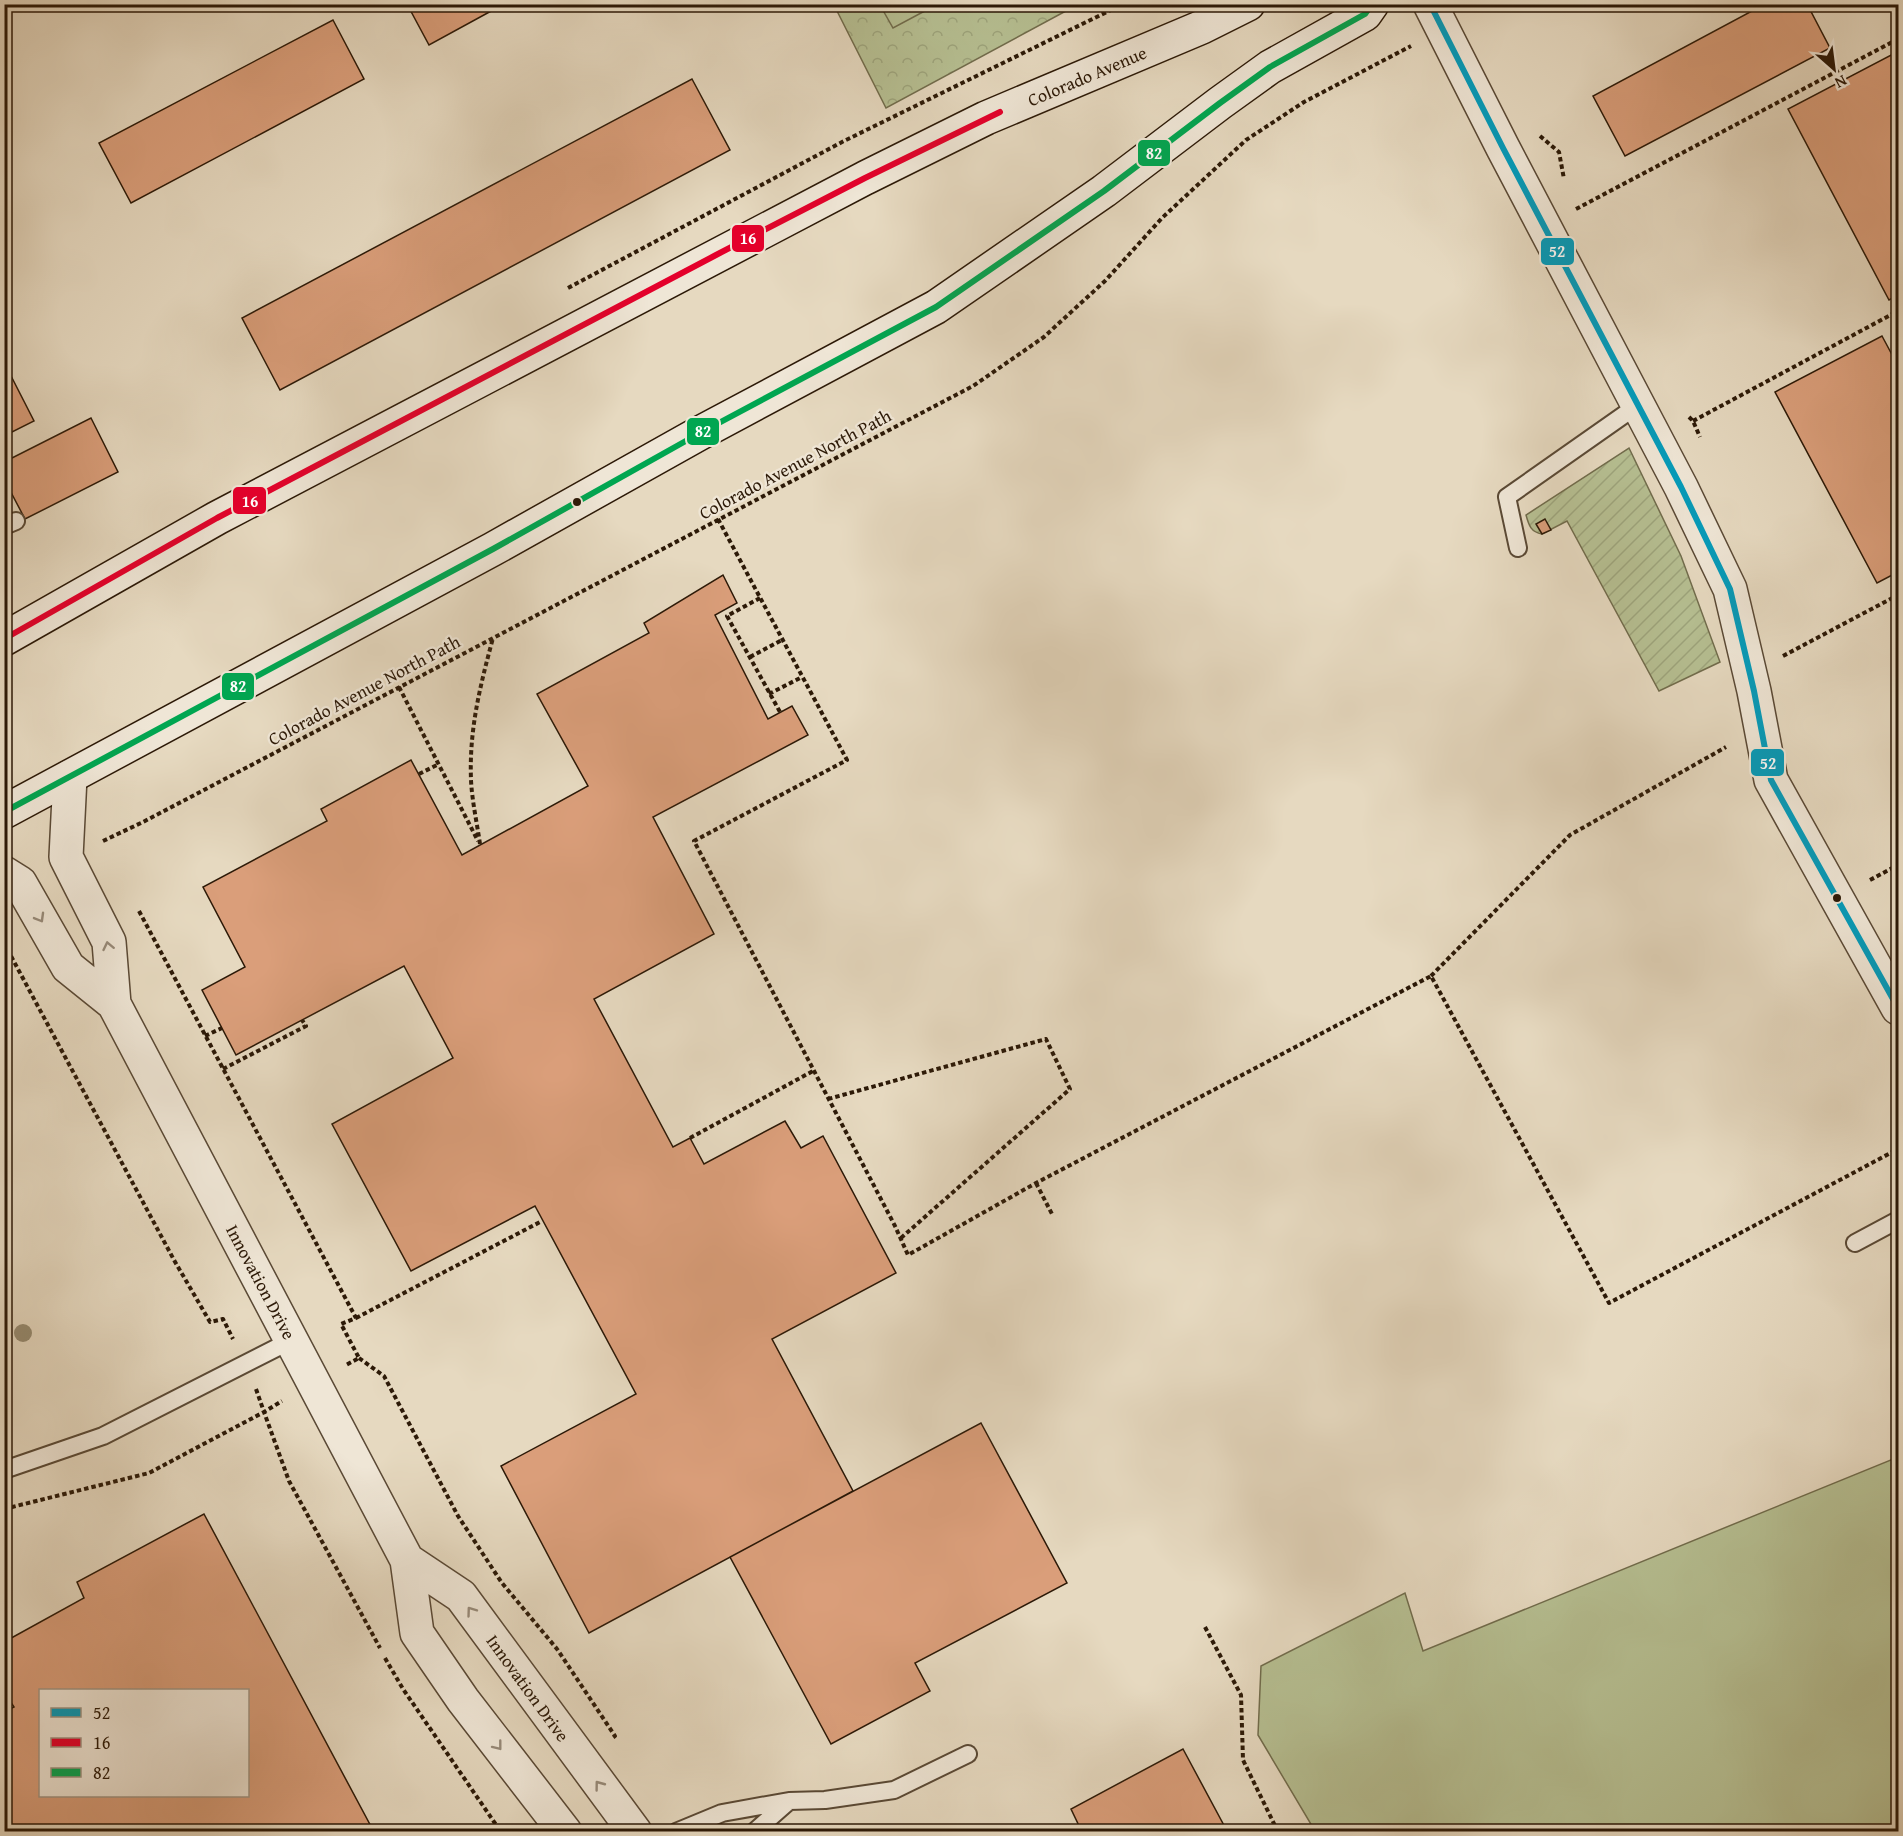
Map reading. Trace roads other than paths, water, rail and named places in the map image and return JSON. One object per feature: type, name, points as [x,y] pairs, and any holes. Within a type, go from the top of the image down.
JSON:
[{"type":"main road","name":"Colorado Avenue","points":[[4,639],[217,519],[865,178],[986,118],[1202,27],[1248,4]]},
{"type":"main road","points":[[4,812],[494,549],[700,433],[936,307],[1104,191],[1270,67],[1365,14],[1372,4]]},
{"type":"main road","points":[[1436,17],[1656,439],[1730,589],[1754,691],[1771,780],[1899,1008]]},
{"type":"main road","name":"Innovation Drive","points":[[70,777],[66,857],[109,942],[114,1004]]},
{"type":"main road","name":"Innovation Drive","points":[[4,873],[20,883],[68,967],[114,1004],[407,1560],[417,1633],[463,1700],[566,1832]]},
{"type":"main road","name":"Innovation Drive","points":[[407,1560],[461,1596],[635,1832]]},
{"type":"lane","points":[[1518,548],[1507,497],[1638,405]]},
{"type":"lane","points":[[1855,1243],[1899,1220]]},
{"type":"lane","points":[[4,1470],[103,1436],[292,1340]]},
{"type":"lane","points":[[676,1832],[722,1813],[789,1801],[825,1800],[894,1790],[968,1754]]},
{"type":"lane","points":[[754,1832],[789,1801]]}]
